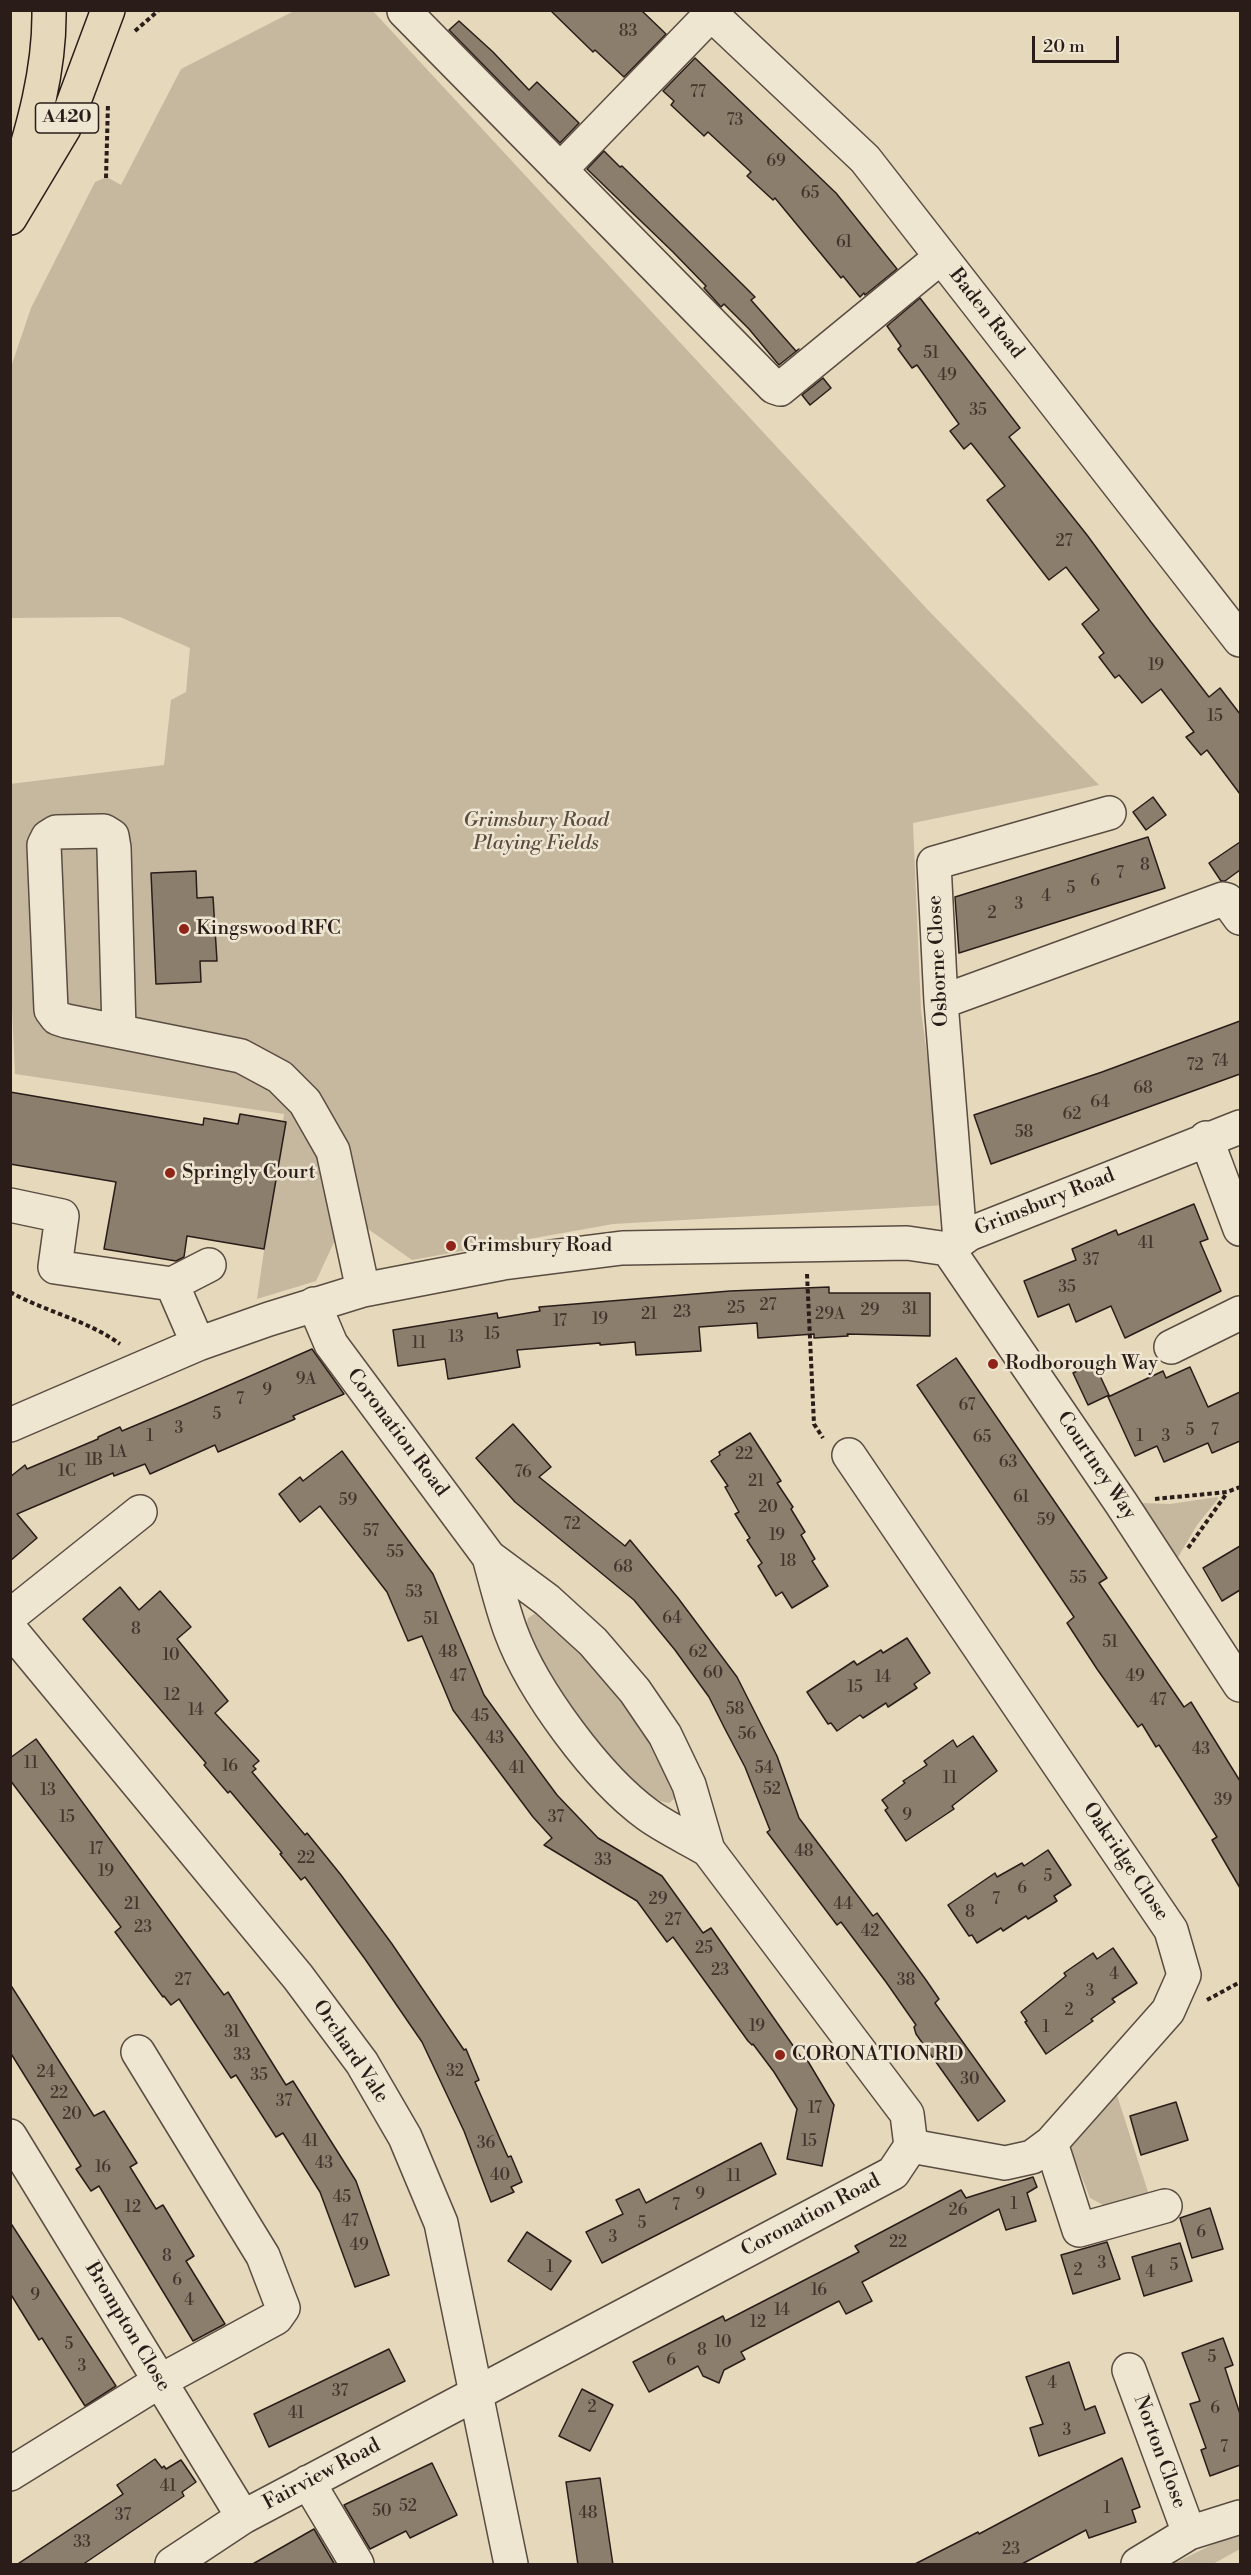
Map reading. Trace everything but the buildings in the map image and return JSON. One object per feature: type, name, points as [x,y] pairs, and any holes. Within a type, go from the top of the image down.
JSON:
[{"type":"main road","name":"A420","points":[[10,201],[33,128],[45,62],[49,10]]},
{"type":"main road","name":"A420","points":[[10,218],[64,128],[108,10]]},
{"type":"street","points":[[404,11],[774,387],[780,389],[941,257]]},
{"type":"street","points":[[560,170],[709,12]]},
{"type":"street","name":"Baden Road","points":[[709,12],[865,159],[1240,640]]},
{"type":"street","name":"Osborne Close","points":[[954,1244],[934,863],[1109,813]]},
{"type":"street","points":[[119,1030],[112,836],[104,831],[56,832],[48,837],[44,845],[51,1010],[57,1018],[66,1022],[119,1030],[241,1056],[280,1077],[305,1102],[333,1151],[363,1290]]},
{"type":"street","points":[[941,1002],[1223,899],[1227,900],[1240,918]]},
{"type":"street","name":"Grimsbury Road","points":[[954,1244],[969,1234],[996,1222],[1206,1138],[1240,1127]]},
{"type":"street","points":[[1206,1138],[1240,1229]]},
{"type":"street","points":[[10,1205],[62,1216],[55,1267],[172,1284],[209,1265]]},
{"type":"street","points":[[10,1425],[198,1344],[314,1304],[363,1290],[503,1263],[622,1248],[954,1244]]},
{"type":"street","name":"Courtney Way","points":[[954,1244],[1121,1503],[1237,1670]]},
{"type":"street","points":[[172,1284],[198,1344]]},
{"type":"street","name":"Coronation Road","points":[[314,1304],[331,1344],[489,1557],[547,1600],[593,1642],[635,1691],[665,1735],[689,1785],[708,1850],[907,2114],[911,2146],[893,2173],[475,2394]]},
{"type":"street","points":[[1171,1347],[1240,1313]]},
{"type":"street","name":"Oakridge Close","points":[[849,1455],[1171,1930],[1184,1975],[1168,2012],[1051,2143],[1032,2157],[1005,2163],[911,2146]]},
{"type":"street","points":[[10,1616],[140,1512]]},
{"type":"street","name":"Coronation Road","points":[[489,1557],[512,1634],[541,1691],[574,1739],[608,1780],[648,1815],[708,1850]]},
{"type":"street","name":"Orchard Vale","points":[[10,1629],[298,1977],[362,2063],[405,2137],[441,2223],[511,2565]]},
{"type":"street","points":[[10,2474],[160,2381],[276,2318],[283,2308],[263,2256],[138,2052]]},
{"type":"street","name":"Brompton Close","points":[[10,2136],[243,2517]]},
{"type":"street","points":[[1051,2143],[1079,2230],[1165,2206]]},
{"type":"street","name":"Norton Close","points":[[1129,2370],[1189,2534]]},
{"type":"street","name":"Fairview Road","points":[[172,2565],[243,2517],[475,2394]]},
{"type":"street","points":[[308,2482],[357,2565]]},
{"type":"street","points":[[1138,2565],[1189,2534],[1240,2517]]},
{"type":"path","points":[[128,37],[159,10]]},
{"type":"path","points":[[106,178],[109,95]]},
{"type":"path","points":[[806,1245],[814,1424],[839,1461],[849,1455]]},
{"type":"path","points":[[10,1292],[28,1302],[100,1330],[150,1365]]},
{"type":"path","points":[[1121,1503],[1227,1492],[1240,1487]]},
{"type":"path","points":[[1171,1578],[1196,1535],[1227,1492]]},
{"type":"green space","name":"Grimsbury Road Playing Fields","points":[[372,10],[927,609],[1099,785],[913,823],[921,1010],[947,1205],[613,1224],[412,1260],[368,1229],[336,1238],[316,1281],[257,1299],[284,1114],[15,1074],[10,962],[10,784],[164,765],[171,700],[186,692],[190,648],[120,617],[11,618],[11,367],[31,308],[95,182],[107,177],[121,185],[181,69],[294,11]]},
{"type":"green space","points":[[1217,1497],[1218,1499],[1197,1525],[1177,1559],[1141,1503],[1170,1504]]},
{"type":"green space","points":[[537,1612],[593,1660],[660,1753],[674,1789],[674,1799],[669,1803],[649,1795],[624,1776],[595,1743],[562,1697],[535,1650],[528,1631],[528,1618]]},
{"type":"green space","points":[[1116,2092],[1149,2195],[1109,2208],[1090,2198],[1070,2147]]},
{"type":"green space","points":[[1240,2531],[1240,2549],[1213,2564],[1173,2564]]},
{"type":"place","name":"Kingswood RFC","points":[[184,929]]},
{"type":"place","name":"Springly Court","points":[[170,1173]]},
{"type":"place","name":"Grimsbury Road","points":[[451,1246]]},
{"type":"place","name":"Rodborough Way","points":[[993,1364]]},
{"type":"place","name":"CORONATION RD","points":[[780,2055]]}]
